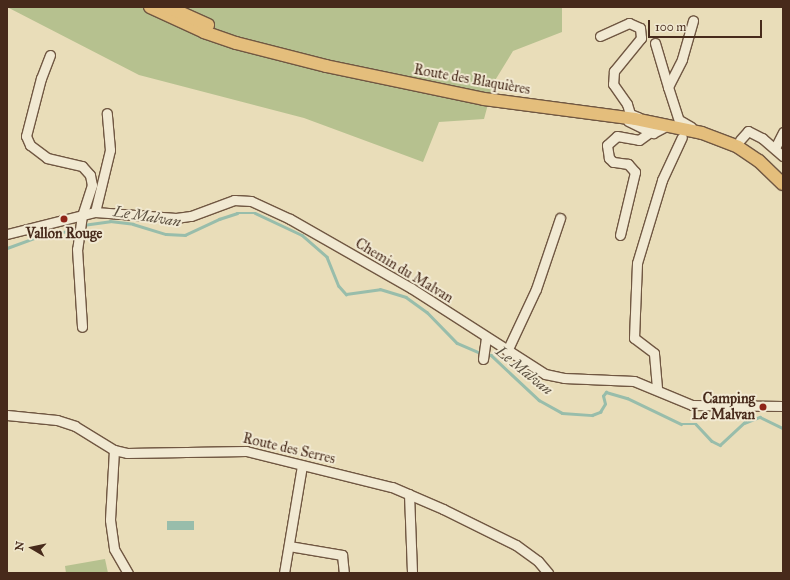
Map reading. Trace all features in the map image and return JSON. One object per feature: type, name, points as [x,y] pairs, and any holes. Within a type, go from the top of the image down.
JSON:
[{"type":"main road","name":"Route des Blaquières","points":[[150,7],[204,32],[274,53],[471,97],[616,117],[652,126],[668,125],[707,134],[733,145],[759,161],[783,184]]},
{"type":"main road","name":"Route des Blaquières","points":[[168,7],[237,35],[328,59],[482,92],[628,110],[716,129],[759,151],[783,175]]},
{"type":"street","points":[[668,87],[682,59],[693,21]]},
{"type":"street","points":[[600,36],[629,23],[640,28],[641,38],[614,71],[613,84],[627,104],[628,110],[652,126]]},
{"type":"street","points":[[655,43],[679,120]]},
{"type":"street","points":[[50,55],[41,78],[26,136],[30,145],[47,158],[82,166],[88,171],[92,184],[77,249],[82,327]]},
{"type":"street","points":[[576,111],[582,109],[622,114],[628,110]]},
{"type":"street","points":[[95,212],[110,150],[108,113]]},
{"type":"street","points":[[620,235],[635,172],[628,164],[613,162],[609,158],[607,145],[617,136],[639,140],[652,126],[679,120],[707,134],[740,140]]},
{"type":"street","points":[[740,140],[748,131],[775,148],[783,156]]},
{"type":"street","points":[[775,148],[783,132]]},
{"type":"street","points":[[657,388],[654,353],[634,338],[637,263],[662,180],[682,137]]},
{"type":"street","points":[[740,140],[743,146],[758,156],[759,161]]},
{"type":"street","name":"Chemin du Malvan","points":[[7,234],[82,223],[95,212],[176,218],[191,216],[234,200],[251,201],[290,219],[411,288],[485,342],[507,351],[545,374],[564,378],[634,381],[657,388],[692,405],[722,408],[783,406]]},
{"type":"street","points":[[507,351],[536,289],[560,218]]},
{"type":"street","points":[[483,359],[485,342]]},
{"type":"street","name":"Route des Serres","points":[[7,415],[63,422],[75,426],[114,450],[127,453],[246,451],[392,487],[516,545],[538,561],[548,573]]},
{"type":"street","points":[[114,450],[110,520],[114,549],[128,573]]},
{"type":"street","points":[[284,573],[302,466]]},
{"type":"street","points":[[409,494],[412,573]]},
{"type":"street","points":[[289,546],[342,555],[344,573]]},
{"type":"shaded area","points":[[7,7],[562,7],[562,32],[513,51],[494,82],[484,119],[439,122],[423,162],[304,118],[139,75]]},
{"type":"shaded area","points":[[167,521],[194,521],[194,530],[167,530]]},
{"type":"shaded area","points":[[105,559],[108,573],[66,573],[65,566]]},
{"type":"waterway","name":"Le Malvan","points":[[83,225],[110,221],[133,224],[166,234],[185,235],[219,219],[237,213],[255,213],[302,235],[327,257],[339,286],[346,294],[380,289],[406,297],[427,312],[457,343],[481,353]]},
{"type":"waterway","name":"Le Malvan","points":[[7,248],[34,238],[77,229]]},
{"type":"waterway","name":"Le Malvan","points":[[486,354],[491,355],[539,400],[562,413],[592,415],[600,412],[605,404],[603,396],[606,392],[627,398],[681,424],[696,424],[712,441],[720,445],[744,423],[760,417],[783,428]]},
{"type":"place","name":"Vallon Rouge","points":[[64,219]]},
{"type":"place","name":"Camping Le Malvan","points":[[763,407]]}]
